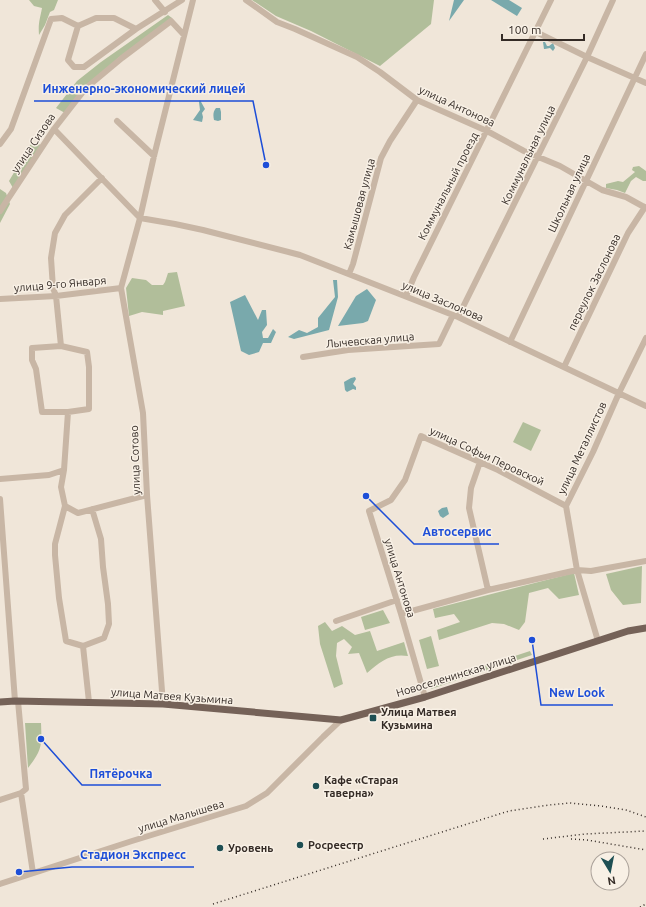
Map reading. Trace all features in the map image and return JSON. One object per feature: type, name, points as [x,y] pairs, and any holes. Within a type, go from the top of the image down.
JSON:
[{"type":"main road","name":"Новоселенинская улица","points":[[341,720],[425,697],[628,631],[646,628]]},
{"type":"main road","name":"улица Матвея Кузьмина","points":[[0,702],[163,704],[341,720]]},
{"type":"street","points":[[155,0],[165,12]]},
{"type":"street","points":[[136,29],[114,18],[96,18],[78,26],[68,60],[74,67],[84,67],[136,29],[182,0]]},
{"type":"street","name":"улица Сотово","points":[[163,704],[147,495],[143,413],[121,288],[140,218],[193,0]]},
{"type":"street","name":"улица Антонова","points":[[246,0],[277,22],[357,57],[380,72],[417,100],[487,131],[524,151],[560,166],[602,190],[626,197],[646,207]]},
{"type":"street","name":"Коммунальный проезд","points":[[406,296],[551,0]]},
{"type":"street","name":"Коммунальная улица","points":[[439,344],[456,316],[538,156],[587,57],[613,0]]},
{"type":"street","points":[[0,144],[11,129],[51,18],[62,18],[78,26]]},
{"type":"street","name":"улица Сизова","points":[[0,211],[54,129],[86,88],[122,58],[171,21],[184,35]]},
{"type":"street","points":[[536,32],[587,57],[646,83]]},
{"type":"street","name":"Школьная улица","points":[[510,342],[585,180],[646,54]]},
{"type":"street","name":"Камышовая улица","points":[[349,274],[382,158],[390,141],[417,100]]},
{"type":"street","points":[[117,121],[154,156]]},
{"type":"street","points":[[54,129],[140,218]]},
{"type":"street","points":[[61,346],[56,296],[53,288],[51,258],[55,233],[65,215],[102,178]]},
{"type":"street","name":"переулок Заслонова","points":[[564,367],[628,233],[646,207]]},
{"type":"street","name":"улица Заслонова","points":[[140,218],[224,235],[300,255],[456,316],[646,406]]},
{"type":"street","name":"улица 9-го Января","points":[[0,299],[56,296],[121,288]]},
{"type":"street","name":"улица Металлистов","points":[[598,641],[577,570],[566,506],[646,338]]},
{"type":"street","name":"Лычевская улица","points":[[303,357],[348,350],[439,344]]},
{"type":"street","points":[[61,346],[87,352],[89,367],[89,409],[68,412],[42,412],[36,369],[32,360],[32,348],[61,346]]},
{"type":"street","points":[[68,412],[64,470],[61,487],[65,506],[55,544],[59,598],[66,641],[83,646],[104,638],[109,624],[101,539],[92,509]]},
{"type":"street","name":"улица Антонова","points":[[421,436],[405,480],[391,500],[368,511],[397,600],[425,697]]},
{"type":"street","name":"улица Софьи Перовской","points":[[421,436],[480,462],[566,506]]},
{"type":"street","points":[[480,462],[471,488],[469,508],[488,590]]},
{"type":"street","points":[[0,479],[49,475],[64,470]]},
{"type":"street","points":[[65,506],[78,513],[147,495]]},
{"type":"street","points":[[0,499],[16,701],[26,789],[21,793],[0,800]]},
{"type":"street","points":[[401,614],[488,590],[577,570],[590,571],[646,561]]},
{"type":"street","points":[[336,621],[397,600]]},
{"type":"street","points":[[83,646],[89,702]]},
{"type":"street","name":"улица Малышева","points":[[0,884],[246,806],[267,793],[322,736],[341,720]]},
{"type":"street","points":[[21,793],[33,873]]},
{"type":"green space","points":[[29,0],[58,0],[54,10],[50,12],[39,35],[39,24],[42,8],[34,6]]},
{"type":"green space","points":[[252,0],[434,0],[431,24],[380,66],[311,31],[276,16]]},
{"type":"green space","points":[[168,15],[172,18],[118,58],[65,113],[56,108],[77,81],[101,62]]},
{"type":"green space","points":[[32,142],[41,145],[13,188],[9,181]]},
{"type":"green space","points":[[639,166],[646,171],[646,181],[636,177],[631,181],[625,193],[606,188],[606,184],[618,181],[623,182],[635,172],[632,170],[633,167]]},
{"type":"green space","points":[[0,189],[6,193],[10,204],[0,223]]},
{"type":"green space","points":[[177,272],[185,306],[163,311],[163,315],[142,312],[129,316],[126,288],[132,278],[146,280],[152,285],[163,285],[168,273]]},
{"type":"green space","points":[[523,422],[541,430],[531,451],[513,442]]},
{"type":"green space","points":[[642,566],[641,603],[623,605],[611,590],[606,574]]},
{"type":"green space","points":[[574,573],[579,595],[559,599],[548,588],[529,593],[525,622],[519,630],[504,624],[492,623],[439,640],[437,630],[460,622],[454,614],[435,618],[433,609]]},
{"type":"green space","points":[[383,610],[390,623],[365,630],[361,617]]},
{"type":"green space","points":[[325,622],[332,631],[342,626],[355,635],[370,631],[377,651],[404,642],[408,656],[402,655],[386,659],[367,673],[359,653],[348,654],[352,647],[344,639],[337,643],[336,656],[343,684],[334,688],[320,644],[318,626]]},
{"type":"green space","points":[[431,636],[439,666],[427,669],[419,640]]},
{"type":"green space","points":[[530,651],[532,655],[431,689],[429,684]]},
{"type":"green space","points":[[25,723],[41,723],[41,743],[39,752],[28,768]]},
{"type":"water","points":[[454,0],[464,0],[449,21]]},
{"type":"water","points":[[491,0],[509,0],[522,8],[517,16]]},
{"type":"water","points":[[543,42],[545,42],[547,46],[553,43],[555,48],[553,51],[550,48],[544,49]]},
{"type":"water","points":[[200,100],[205,109],[202,113],[202,122],[193,120],[200,110]]},
{"type":"water","points":[[216,108],[220,108],[221,112],[221,120],[218,121],[214,120],[213,115]]},
{"type":"water","points":[[333,280],[337,280],[338,297],[329,330],[294,339],[288,337],[299,330],[307,333],[318,327],[318,318],[335,297]]},
{"type":"water","points":[[367,289],[376,300],[368,321],[338,326],[356,296]]},
{"type":"water","points":[[245,295],[258,320],[262,310],[266,310],[267,325],[262,332],[263,338],[268,338],[273,329],[276,332],[271,343],[263,343],[259,352],[249,355],[241,351],[230,302]]},
{"type":"water","points":[[355,377],[356,379],[353,384],[356,387],[356,390],[353,389],[347,392],[345,390],[344,382]]},
{"type":"water","points":[[447,507],[449,514],[443,518],[440,516],[438,511]]},
{"type":"railway","points":[[213,904],[509,811],[570,803],[626,810],[646,817]]},
{"type":"railway","points":[[543,839],[585,834],[646,831]]},
{"type":"railway","points":[[571,839],[587,840],[646,850]]},
{"type":"railway","points":[[640,907],[646,904]]},
{"type":"place","name":"Инженерно-экономический лицей","points":[[266,165]]},
{"type":"place","name":"Автосервис","points":[[366,496]]},
{"type":"place","name":"New Look","points":[[532,640]]},
{"type":"place","name":"Улица Матвея Кузьмина","points":[[373,718]]},
{"type":"place","name":"Пятёрочка","points":[[41,739]]},
{"type":"place","name":"Кафе «Старая таверна»","points":[[316,786]]},
{"type":"place","name":"Росреестр","points":[[300,845]]},
{"type":"place","name":"Уровень","points":[[220,848]]},
{"type":"place","name":"Стадион Экспресс","points":[[19,872]]}]
